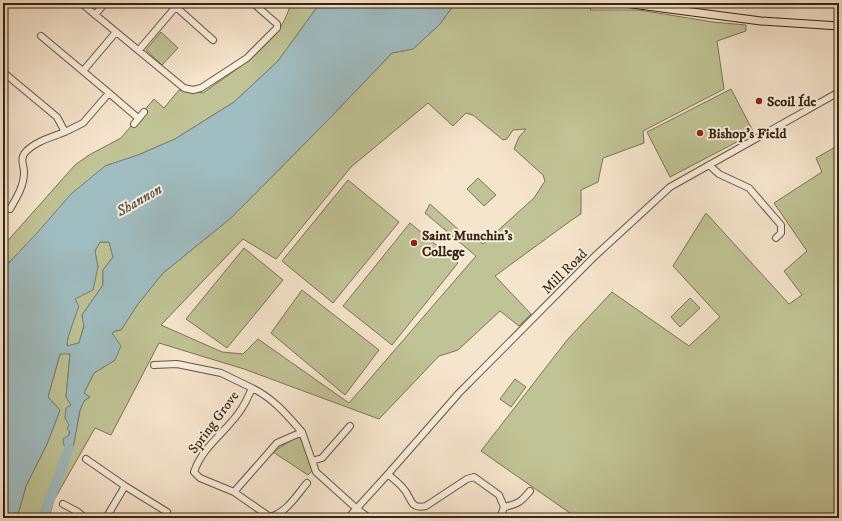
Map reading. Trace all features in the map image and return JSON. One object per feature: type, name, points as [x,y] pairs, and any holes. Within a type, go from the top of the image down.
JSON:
[{"type":"main road","points":[[624,3],[761,22],[839,26]]},
{"type":"street","points":[[81,3],[184,88],[193,90],[200,88],[247,58],[277,28],[277,24],[253,3]]},
{"type":"street","points":[[95,15],[105,3]]},
{"type":"street","points":[[139,50],[177,5],[214,40]]},
{"type":"street","points":[[83,71],[116,32]]},
{"type":"street","points":[[41,36],[138,118]]},
{"type":"street","points":[[3,82],[5,74],[57,117],[65,132]]},
{"type":"street","name":"Mill Road","points":[[348,518],[459,393],[595,256],[670,187],[839,92]]},
{"type":"street","points":[[10,209],[20,192],[24,172],[22,161],[24,153],[33,146],[83,123],[108,93]]},
{"type":"street","points":[[134,124],[144,112]]},
{"type":"street","points":[[709,165],[719,174],[749,188],[781,225],[781,233],[776,238]]},
{"type":"street","points":[[154,365],[177,364],[221,373],[252,388]]},
{"type":"street","name":"Spring Grove","points":[[234,492],[200,478],[194,472],[198,461],[204,452],[242,408],[252,388],[277,404],[302,432],[316,472],[368,518]]},
{"type":"street","points":[[312,461],[322,458],[350,426]]},
{"type":"street","points":[[302,432],[277,443],[234,492],[270,517],[276,516],[291,503],[307,483]]},
{"type":"street","points":[[86,459],[125,486],[167,512]]},
{"type":"street","points":[[388,474],[403,488],[411,503],[415,506],[421,507],[426,506],[467,479],[474,478],[500,495],[504,507],[500,518]]},
{"type":"street","points":[[106,518],[125,486]]},
{"type":"street","points":[[504,507],[516,505],[522,502],[530,491]]},
{"type":"street","points":[[63,504],[85,518]]},
{"type":"green space","points":[[292,3],[320,3],[278,61],[234,102],[175,139],[138,155],[105,166],[4,267],[3,266],[3,246],[75,165],[89,155],[121,138],[154,99],[164,108],[179,90],[203,93],[235,70],[255,54],[273,36],[283,23]]},
{"type":"green space","points":[[455,3],[588,3],[593,4],[590,10],[639,10],[713,22],[746,25],[746,31],[717,41],[724,89],[643,131],[644,143],[603,158],[598,182],[581,190],[581,214],[495,276],[531,314],[519,326],[500,311],[458,350],[439,356],[379,419],[244,369],[159,343],[111,435],[95,428],[54,500],[49,518],[17,518],[26,486],[47,444],[60,410],[48,397],[60,354],[70,353],[66,397],[71,405],[69,435],[73,448],[80,410],[84,401],[90,397],[84,393],[94,373],[115,360],[112,334],[115,331],[121,330],[138,304],[163,273],[231,218],[392,53],[413,49],[440,24]],"holes":[[[428,103],[453,126],[466,113],[473,115],[503,140],[507,139],[513,130],[526,129],[519,137],[514,149],[543,175],[545,181],[534,198],[483,244],[472,236],[469,239],[430,204],[425,213],[476,256],[349,403],[258,339],[243,354],[222,352],[161,325],[243,239],[276,259],[351,167]]]},
{"type":"green space","points":[[161,32],[178,48],[162,65],[146,50]]},
{"type":"green space","name":"Bishop's Field","points":[[731,89],[754,133],[670,177],[647,132]]},
{"type":"green space","points":[[839,145],[839,518],[577,518],[481,451],[568,339],[612,292],[689,346],[720,317],[673,266],[706,213],[789,304],[802,295],[784,271],[807,251],[774,203],[822,172],[816,158]]},
{"type":"green space","points":[[478,178],[496,195],[484,206],[467,189]]},
{"type":"green space","points":[[348,180],[399,222],[333,303],[282,261]]},
{"type":"green space","points":[[410,223],[458,263],[392,345],[343,306]]},
{"type":"green space","points":[[100,242],[109,242],[113,257],[103,270],[103,285],[82,315],[84,325],[79,343],[67,346],[78,306],[75,299],[98,267],[95,251]]},
{"type":"green space","points":[[244,248],[283,280],[227,348],[186,319]]},
{"type":"green space","points":[[302,290],[379,350],[345,395],[271,333]]},
{"type":"green space","points":[[690,298],[700,308],[680,327],[671,317]]},
{"type":"green space","points":[[515,379],[526,387],[511,407],[500,399]]},
{"type":"green space","points":[[296,437],[300,437],[313,470],[308,475],[273,452]]},
{"type":"water","name":"Shannon","points":[[320,3],[455,3],[440,24],[413,49],[392,53],[231,218],[163,273],[138,304],[121,330],[112,333],[121,346],[115,360],[94,373],[84,393],[90,397],[84,401],[80,410],[73,448],[64,446],[63,439],[69,435],[70,432],[67,429],[69,425],[65,418],[66,408],[71,405],[66,397],[70,354],[60,354],[48,397],[60,410],[47,444],[26,486],[17,518],[3,517],[3,269],[71,194],[105,166],[138,155],[175,139],[234,102],[278,61]],"holes":[[[100,242],[109,242],[113,257],[103,270],[103,285],[82,315],[84,326],[79,343],[67,346],[79,306],[75,299],[93,290],[98,267],[95,251]]]},
{"type":"waterway","points":[[43,518],[69,448]]},
{"type":"place","name":"Scoil Íde","points":[[759,101]]},
{"type":"place","name":"Bishop's Field","points":[[700,133]]},
{"type":"place","name":"Saint Munchin's College","points":[[414,243]]}]
